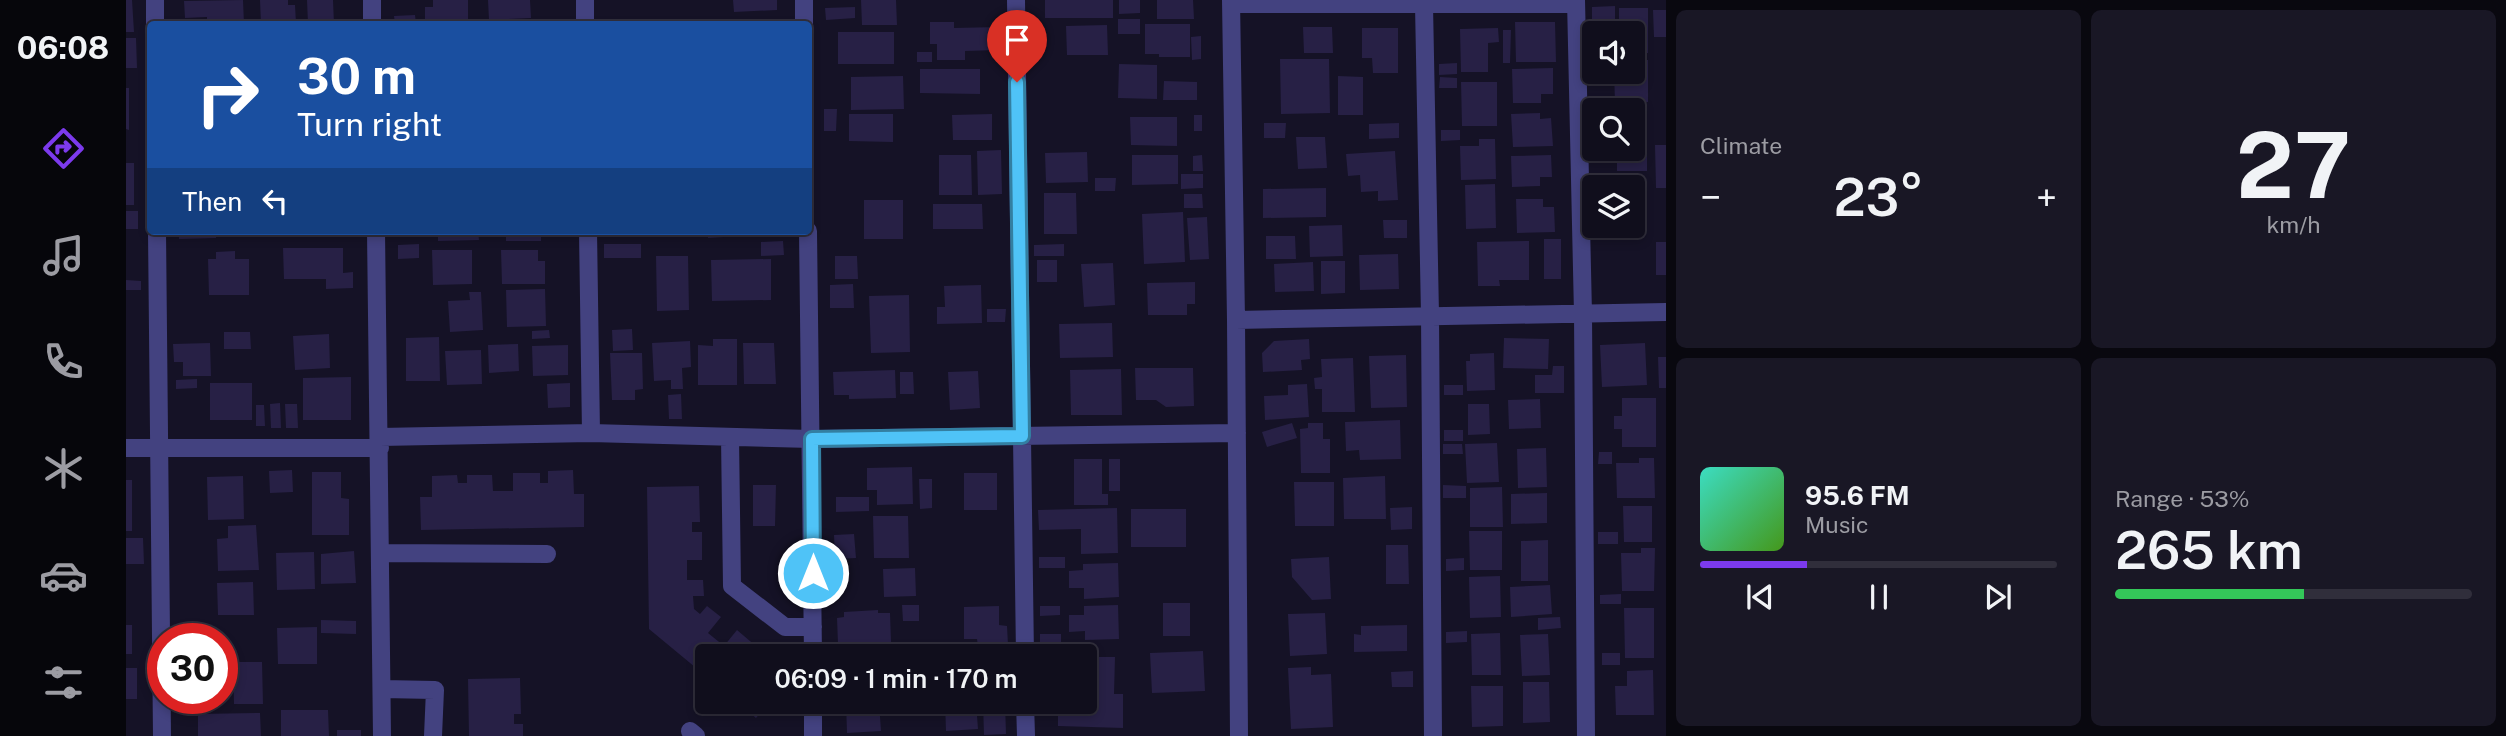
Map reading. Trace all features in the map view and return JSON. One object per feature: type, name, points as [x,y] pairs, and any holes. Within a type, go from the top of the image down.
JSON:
[{"type":"street","points":[[155,0],[155,21]]},
{"type":"street","points":[[372,0],[372,21]]},
{"type":"street","points":[[585,0],[585,21]]},
{"type":"street","points":[[804,0],[804,21]]},
{"type":"street","points":[[1016,0],[1025,644]]},
{"type":"street","points":[[1240,736],[1237,320],[1231,2],[1424,5],[1576,2],[1583,314],[1586,736]]},
{"type":"street","points":[[1424,5],[1430,315],[1433,736]]},
{"type":"street","points":[[157,235],[162,736]]},
{"type":"street","points":[[376,235],[382,736]]},
{"type":"street","points":[[588,235],[591,433]]},
{"type":"street","points":[[808,235],[813,644]]},
{"type":"street","points":[[1237,320],[1666,312]]},
{"type":"street","points":[[126,448],[380,442],[591,433],[812,439],[1237,433]]},
{"type":"street","points":[[730,437],[732,586],[785,627],[813,627]]},
{"type":"street","points":[[381,553],[547,554]]},
{"type":"street","points":[[382,689],[435,690],[433,736]]},
{"type":"street","points":[[813,714],[813,736]]},
{"type":"street","points":[[1025,714],[1026,736]]},
{"type":"building","points":[[126,0],[132,0],[134,32],[126,32]]},
{"type":"building","points":[[243,0],[244,21],[207,21],[207,17],[185,18],[184,1]]},
{"type":"building","points":[[260,0],[288,0],[288,5],[295,5],[296,21],[261,21]]},
{"type":"building","points":[[307,0],[333,0],[334,21],[308,21]]},
{"type":"building","points":[[433,0],[468,0],[468,21],[425,21],[425,7],[433,7]]},
{"type":"building","points":[[488,0],[530,0],[531,18],[489,20]]},
{"type":"building","points":[[733,0],[777,0],[777,10],[734,12]]},
{"type":"building","points":[[861,0],[896,0],[897,25],[862,25]]},
{"type":"building","points":[[1045,0],[1113,0],[1113,18],[1045,18]]},
{"type":"building","points":[[1119,0],[1140,0],[1140,13],[1119,14]]},
{"type":"building","points":[[1157,0],[1193,0],[1194,19],[1157,19]]},
{"type":"building","points":[[1615,6],[1615,21],[1592,21],[1592,7]]},
{"type":"building","points":[[855,7],[855,18],[826,20],[825,8]]},
{"type":"building","points":[[1619,8],[1648,8],[1648,53],[1645,53],[1645,21],[1619,21]]},
{"type":"building","points":[[1653,10],[1666,10],[1666,37],[1654,37]]},
{"type":"building","points":[[415,15],[416,21],[395,21],[394,16]]},
{"type":"building","points":[[1118,19],[1140,19],[1140,34],[1118,34]]},
{"type":"building","points":[[930,22],[954,22],[954,28],[999,27],[999,50],[965,51],[965,60],[937,60],[937,44],[930,44]]},
{"type":"building","points":[[1515,22],[1555,22],[1556,62],[1516,62]]},
{"type":"building","points":[[1145,24],[1190,24],[1190,57],[1145,54]]},
{"type":"building","points":[[1107,25],[1108,55],[1067,55],[1066,26]]},
{"type":"building","points":[[1303,27],[1332,27],[1333,53],[1304,53]]},
{"type":"building","points":[[1362,28],[1398,28],[1398,73],[1373,73],[1372,58],[1362,58]]},
{"type":"building","points":[[1498,28],[1499,42],[1488,43],[1488,72],[1461,72],[1460,29]]},
{"type":"building","points":[[1503,30],[1511,30],[1510,63],[1503,63]]},
{"type":"building","points":[[838,32],[894,32],[894,64],[838,64]]},
{"type":"building","points":[[1201,36],[1201,59],[1192,60],[1191,37]]},
{"type":"building","points":[[126,38],[136,38],[137,68],[126,68]]},
{"type":"building","points":[[917,52],[932,52],[932,62],[917,62]]},
{"type":"building","points":[[1280,59],[1329,59],[1330,113],[1281,114]]},
{"type":"building","points":[[1645,60],[1648,60],[1648,102],[1645,102],[1645,98],[1615,98],[1614,84],[1645,84]]},
{"type":"building","points":[[1457,63],[1457,74],[1439,75],[1439,64]]},
{"type":"building","points":[[1119,64],[1157,65],[1157,99],[1118,98]]},
{"type":"building","points":[[1553,68],[1553,94],[1541,94],[1541,103],[1513,103],[1512,69]]},
{"type":"building","points":[[920,69],[980,69],[980,94],[920,93]]},
{"type":"building","points":[[903,76],[904,109],[851,110],[851,77]]},
{"type":"building","points":[[1338,76],[1363,77],[1363,115],[1338,115]]},
{"type":"building","points":[[1440,77],[1457,78],[1457,88],[1439,88]]},
{"type":"building","points":[[1164,81],[1197,82],[1197,100],[1163,100]]},
{"type":"building","points":[[1461,82],[1497,82],[1497,126],[1462,126]]},
{"type":"building","points":[[126,88],[129,88],[129,130],[126,129]]},
{"type":"building","points":[[824,109],[837,109],[836,131],[824,131]]},
{"type":"building","points":[[1540,113],[1540,119],[1551,118],[1553,146],[1513,147],[1511,114]]},
{"type":"building","points":[[849,114],[893,114],[893,142],[849,141]]},
{"type":"building","points":[[992,114],[992,140],[953,140],[952,115]]},
{"type":"building","points":[[1194,115],[1202,115],[1202,131],[1194,131]]},
{"type":"building","points":[[1647,115],[1647,171],[1617,171],[1617,161],[1645,161]]},
{"type":"building","points":[[1130,117],[1177,117],[1177,146],[1131,145]]},
{"type":"building","points":[[1264,123],[1286,123],[1285,138],[1264,138]]},
{"type":"building","points":[[1399,123],[1399,138],[1369,139],[1369,124]]},
{"type":"building","points":[[1441,130],[1460,130],[1460,140],[1441,141]]},
{"type":"building","points":[[1296,137],[1325,137],[1327,168],[1298,169]]},
{"type":"building","points":[[1479,139],[1495,139],[1496,179],[1461,180],[1460,146],[1479,146]]},
{"type":"building","points":[[1655,145],[1666,145],[1666,188],[1656,188]]},
{"type":"building","points":[[1001,150],[1002,194],[978,195],[977,151]]},
{"type":"building","points":[[1395,151],[1398,200],[1378,201],[1378,191],[1361,192],[1360,175],[1348,176],[1346,154]]},
{"type":"building","points":[[1087,152],[1088,182],[1046,183],[1045,153]]},
{"type":"building","points":[[939,155],[971,155],[972,195],[939,195]]},
{"type":"building","points":[[1132,155],[1178,155],[1178,184],[1132,185]]},
{"type":"building","points":[[1202,155],[1203,171],[1193,171],[1193,156]]},
{"type":"building","points":[[1551,155],[1552,177],[1540,177],[1540,186],[1512,187],[1511,156]]},
{"type":"building","points":[[126,163],[134,163],[134,205],[126,205]]},
{"type":"building","points":[[1181,174],[1203,174],[1203,188],[1181,189]]},
{"type":"building","points":[[1095,178],[1116,178],[1115,191],[1095,191]]},
{"type":"building","points":[[1495,184],[1496,228],[1466,229],[1465,185]]},
{"type":"building","points":[[1326,188],[1326,217],[1263,218],[1263,189]]},
{"type":"building","points":[[1044,193],[1076,193],[1077,234],[1044,234]]},
{"type":"building","points":[[1184,194],[1202,194],[1203,208],[1184,208]]},
{"type":"building","points":[[1516,199],[1543,199],[1543,207],[1554,207],[1555,232],[1517,233]]},
{"type":"building","points":[[864,200],[903,200],[903,239],[864,239]]},
{"type":"building","points":[[933,204],[982,204],[983,229],[933,229]]},
{"type":"building","points":[[126,211],[138,211],[138,229],[126,229]]},
{"type":"building","points":[[1183,212],[1185,262],[1144,264],[1142,214]]},
{"type":"building","points":[[1207,217],[1209,259],[1190,260],[1187,218]]},
{"type":"building","points":[[1383,220],[1407,220],[1407,238],[1384,238]]},
{"type":"building","points":[[1342,225],[1343,256],[1310,257],[1309,226]]},
{"type":"building","points":[[179,235],[216,235],[216,238],[179,239]]},
{"type":"building","points":[[438,235],[478,235],[479,240],[438,241]]},
{"type":"building","points":[[506,235],[541,235],[541,241],[506,241]]},
{"type":"building","points":[[708,235],[755,235],[708,238]]},
{"type":"building","points":[[1266,236],[1295,236],[1296,259],[1266,259]]},
{"type":"building","points":[[1544,239],[1561,239],[1561,279],[1544,279]]},
{"type":"building","points":[[783,241],[784,255],[761,256],[761,242]]},
{"type":"building","points":[[1529,241],[1529,280],[1499,280],[1500,286],[1478,286],[1477,242]]},
{"type":"building","points":[[1656,242],[1666,242],[1666,275],[1656,275]]},
{"type":"building","points":[[419,244],[419,258],[398,259],[398,245]]},
{"type":"building","points":[[604,244],[641,244],[641,258],[604,258]]},
{"type":"building","points":[[1064,244],[1064,256],[1034,256],[1034,245]]},
{"type":"building","points":[[283,248],[343,248],[343,273],[353,272],[353,288],[326,289],[326,279],[284,279]]},
{"type":"building","points":[[432,250],[472,250],[472,284],[433,285]]},
{"type":"building","points":[[501,250],[538,250],[538,261],[545,261],[545,284],[502,284]]},
{"type":"building","points":[[235,251],[235,259],[249,259],[249,295],[209,295],[208,259],[216,259],[216,252]]},
{"type":"building","points":[[1398,254],[1399,289],[1360,290],[1359,255]]},
{"type":"building","points":[[656,256],[688,256],[689,310],[657,311]]},
{"type":"building","points":[[835,256],[857,256],[858,279],[835,279]]},
{"type":"building","points":[[771,259],[771,300],[712,301],[711,260]]},
{"type":"building","points":[[1037,260],[1057,260],[1057,282],[1037,282]]},
{"type":"building","points":[[1321,261],[1345,261],[1345,293],[1321,294]]},
{"type":"building","points":[[1313,262],[1314,291],[1275,292],[1274,264]]},
{"type":"building","points":[[1113,263],[1115,305],[1084,307],[1081,264]]},
{"type":"building","points":[[126,280],[141,281],[141,290],[126,290]]},
{"type":"building","points":[[1195,282],[1195,304],[1187,304],[1187,315],[1148,315],[1147,283]]},
{"type":"building","points":[[853,284],[854,308],[830,308],[830,285]]},
{"type":"building","points":[[981,285],[982,323],[937,324],[937,307],[945,307],[944,286]]},
{"type":"building","points":[[545,289],[546,326],[507,327],[506,290]]},
{"type":"building","points":[[469,292],[481,292],[483,330],[450,332],[448,301],[470,300]]},
{"type":"building","points":[[909,295],[910,352],[871,353],[869,296]]},
{"type":"building","points":[[987,309],[1006,309],[1005,322],[987,322]]},
{"type":"building","points":[[1112,323],[1113,357],[1060,358],[1059,324]]},
{"type":"building","points":[[632,329],[633,350],[613,351],[612,330]]},
{"type":"building","points":[[549,330],[550,338],[532,339],[532,331]]},
{"type":"building","points":[[224,332],[250,332],[251,349],[224,349]]},
{"type":"building","points":[[329,334],[330,368],[295,370],[293,336]]},
{"type":"building","points":[[439,337],[440,381],[406,381],[406,338]]},
{"type":"building","points":[[1504,338],[1549,339],[1548,369],[1503,368]]},
{"type":"building","points":[[713,339],[737,339],[737,385],[698,385],[698,345],[713,346]]},
{"type":"building","points":[[1309,339],[1310,359],[1301,360],[1302,370],[1263,372],[1262,353],[1274,341]]},
{"type":"building","points":[[690,341],[691,367],[682,368],[683,389],[671,389],[671,380],[654,381],[652,343]]},
{"type":"building","points":[[210,343],[211,376],[183,376],[183,362],[174,362],[173,344]]},
{"type":"building","points":[[743,343],[774,343],[776,384],[744,384]]},
{"type":"building","points":[[1645,343],[1647,385],[1602,387],[1600,345]]},
{"type":"building","points":[[518,344],[519,371],[489,373],[488,345]]},
{"type":"building","points":[[568,345],[568,375],[533,376],[532,346]]},
{"type":"building","points":[[481,350],[482,384],[447,385],[445,351]]},
{"type":"building","points":[[610,353],[642,353],[643,389],[635,390],[635,400],[612,400]]},
{"type":"building","points":[[1494,353],[1495,390],[1467,391],[1466,361],[1470,361],[1470,354]]},
{"type":"building","points":[[1406,355],[1407,407],[1371,408],[1369,356]]},
{"type":"building","points":[[1658,357],[1666,357],[1666,388],[1659,388]]},
{"type":"building","points":[[1353,358],[1355,412],[1322,412],[1322,389],[1315,389],[1314,378],[1322,377],[1321,359]]},
{"type":"building","points":[[1553,366],[1564,366],[1564,393],[1535,393],[1535,375],[1552,375]]},
{"type":"building","points":[[1135,368],[1193,368],[1194,406],[1166,407],[1156,400],[1136,400]]},
{"type":"building","points":[[1121,369],[1122,415],[1071,415],[1070,370]]},
{"type":"building","points":[[895,370],[896,398],[849,399],[849,395],[834,395],[833,372]]},
{"type":"building","points":[[978,371],[980,408],[950,410],[948,372]]},
{"type":"building","points":[[900,372],[913,372],[914,394],[900,394]]},
{"type":"building","points":[[351,377],[351,420],[303,420],[303,378]]},
{"type":"building","points":[[197,379],[197,388],[176,389],[176,380]]},
{"type":"building","points":[[210,383],[252,383],[252,420],[210,420]]},
{"type":"building","points":[[570,383],[570,407],[548,408],[547,384]]},
{"type":"building","points":[[1307,384],[1309,417],[1265,420],[1264,396],[1288,395],[1288,385]]},
{"type":"building","points":[[1444,385],[1463,385],[1463,395],[1444,395]]},
{"type":"building","points":[[681,394],[682,419],[669,419],[668,395]]},
{"type":"building","points":[[1622,398],[1656,398],[1656,447],[1622,447],[1622,429],[1614,429],[1614,416],[1622,416]]},
{"type":"building","points":[[1540,399],[1541,428],[1509,429],[1508,400]]},
{"type":"building","points":[[280,403],[281,428],[271,428],[270,404]]},
{"type":"building","points":[[285,404],[297,404],[298,428],[286,428]]},
{"type":"building","points":[[1468,404],[1489,404],[1490,434],[1468,435]]},
{"type":"building","points":[[256,405],[264,405],[265,426],[256,426]]},
{"type":"building","points":[[1400,420],[1401,459],[1360,460],[1359,450],[1346,451],[1345,422]]},
{"type":"building","points":[[1292,423],[1297,438],[1267,447],[1262,432]]},
{"type":"building","points":[[1308,423],[1323,423],[1323,439],[1330,439],[1330,473],[1301,473],[1300,429],[1308,428]]},
{"type":"building","points":[[1444,430],[1463,430],[1463,441],[1444,441]]},
{"type":"building","points":[[1497,443],[1499,482],[1467,483],[1465,444]]},
{"type":"building","points":[[1443,444],[1462,444],[1463,454],[1443,454]]},
{"type":"building","points":[[1546,448],[1547,487],[1518,488],[1517,449]]},
{"type":"building","points":[[1599,452],[1612,452],[1612,464],[1598,464]]},
{"type":"building","points":[[1639,458],[1654,458],[1655,498],[1617,498],[1616,463],[1639,463]]},
{"type":"building","points":[[1074,459],[1102,459],[1102,494],[1108,494],[1108,505],[1074,505]]},
{"type":"building","points":[[1109,459],[1120,459],[1120,491],[1109,491]]},
{"type":"building","points":[[912,467],[913,504],[877,505],[877,490],[867,490],[867,468]]},
{"type":"building","points":[[292,470],[293,492],[270,493],[269,471]]},
{"type":"building","points":[[573,470],[574,494],[584,494],[584,527],[421,530],[420,497],[432,497],[432,476],[457,475],[458,483],[467,483],[467,475],[492,475],[493,491],[513,491],[513,473],[540,473],[540,483],[548,483],[548,471]]},
{"type":"building","points":[[312,472],[341,472],[341,498],[349,499],[349,535],[312,535]]},
{"type":"building","points":[[964,473],[997,473],[997,510],[964,510]]},
{"type":"building","points":[[243,476],[244,519],[208,520],[207,477]]},
{"type":"building","points":[[1385,476],[1386,519],[1344,519],[1343,478]]},
{"type":"building","points":[[919,479],[932,479],[932,508],[920,509]]},
{"type":"building","points":[[126,480],[132,480],[132,531],[126,531]]},
{"type":"building","points":[[1294,482],[1334,482],[1334,526],[1295,526]]},
{"type":"building","points":[[753,485],[776,485],[775,526],[753,526]]},
{"type":"building","points":[[1443,485],[1466,486],[1466,498],[1443,498]]},
{"type":"building","points":[[699,486],[700,522],[692,522],[692,532],[702,532],[702,560],[687,560],[687,580],[703,580],[704,596],[693,596],[694,609],[700,614],[707,606],[721,617],[708,633],[722,644],[695,644],[695,667],[649,629],[647,487]]},
{"type":"building","points":[[1502,487],[1503,527],[1470,527],[1470,488]]},
{"type":"building","points":[[1547,493],[1547,523],[1511,524],[1511,494]]},
{"type":"building","points":[[836,497],[869,497],[869,511],[836,512]]},
{"type":"building","points":[[1623,506],[1652,506],[1652,542],[1624,542]]},
{"type":"building","points":[[1412,507],[1412,529],[1391,530],[1390,508]]},
{"type":"building","points":[[1117,508],[1118,553],[1081,554],[1081,529],[1039,530],[1038,510]]},
{"type":"building","points":[[1131,509],[1186,509],[1186,547],[1131,547]]},
{"type":"building","points":[[873,516],[908,516],[909,558],[874,558]]},
{"type":"building","points":[[256,525],[259,570],[218,571],[217,539],[228,538],[228,526]]},
{"type":"building","points":[[1469,531],[1502,531],[1502,570],[1470,570]]},
{"type":"building","points":[[1598,532],[1618,532],[1618,544],[1598,544]]},
{"type":"building","points":[[854,534],[856,558],[835,559],[834,535]]},
{"type":"building","points":[[126,538],[143,538],[144,564],[126,564]]},
{"type":"building","points":[[1548,540],[1548,581],[1521,581],[1521,541]]},
{"type":"building","points":[[1386,545],[1408,545],[1409,584],[1386,584]]},
{"type":"building","points":[[1641,548],[1655,548],[1654,591],[1622,591],[1621,553],[1641,553]]},
{"type":"building","points":[[354,551],[356,583],[321,584],[321,554]]},
{"type":"building","points":[[314,552],[315,589],[277,590],[276,553]]},
{"type":"building","points":[[1039,557],[1065,557],[1065,568],[1039,568]]},
{"type":"building","points":[[1329,557],[1331,599],[1312,600],[1292,577],[1291,559]]},
{"type":"building","points":[[1464,558],[1464,570],[1446,571],[1446,559]]},
{"type":"building","points":[[1118,563],[1119,597],[1084,599],[1084,588],[1069,588],[1069,571],[1083,570],[1083,564]]},
{"type":"building","points":[[915,568],[916,596],[884,597],[883,569]]},
{"type":"building","points":[[1500,576],[1501,617],[1470,618],[1469,577]]},
{"type":"building","points":[[253,582],[254,615],[218,615],[217,583]]},
{"type":"building","points":[[1550,585],[1552,614],[1511,617],[1510,587]]},
{"type":"building","points":[[1621,594],[1621,604],[1600,604],[1600,595]]},
{"type":"building","points":[[1163,603],[1190,603],[1190,636],[1163,636]]},
{"type":"building","points":[[902,605],[919,605],[919,621],[903,621]]},
{"type":"building","points":[[1118,605],[1119,639],[1085,640],[1085,631],[1069,632],[1069,615],[1084,615],[1084,606]]},
{"type":"building","points":[[999,606],[999,625],[1007,626],[1008,644],[978,644],[977,639],[964,639],[964,607]]},
{"type":"building","points":[[1040,606],[1060,606],[1060,615],[1040,616]]},
{"type":"building","points":[[1624,608],[1654,608],[1654,658],[1625,658]]},
{"type":"building","points":[[878,610],[878,613],[890,613],[891,642],[838,644],[837,618],[844,617],[844,612]]},
{"type":"building","points":[[1325,613],[1327,654],[1290,656],[1288,614]]},
{"type":"building","points":[[1560,617],[1561,628],[1538,630],[1538,618]]},
{"type":"building","points":[[321,620],[356,621],[356,634],[321,633]]},
{"type":"building","points":[[126,625],[132,625],[132,654],[126,654]]},
{"type":"building","points":[[1407,625],[1407,651],[1354,652],[1354,634],[1361,635],[1361,626]]},
{"type":"building","points":[[317,627],[317,664],[278,664],[277,628]]},
{"type":"building","points":[[737,630],[753,644],[726,644]]},
{"type":"building","points":[[1467,631],[1467,642],[1446,643],[1446,632]]},
{"type":"building","points":[[1500,633],[1501,675],[1472,675],[1471,634]]},
{"type":"building","points":[[1040,634],[1061,634],[1061,644],[1040,644]]},
{"type":"building","points":[[1548,634],[1550,675],[1522,676],[1520,635]]},
{"type":"building","points":[[1203,651],[1205,691],[1152,693],[1150,653]]},
{"type":"building","points":[[1602,653],[1620,653],[1620,665],[1602,665]]},
{"type":"building","points":[[1097,657],[1115,657],[1114,694],[1123,694],[1123,728],[1058,726],[1058,714],[1097,714]]},
{"type":"building","points":[[238,662],[262,662],[263,704],[238,704]]},
{"type":"building","points":[[1311,667],[1311,675],[1331,674],[1333,727],[1291,729],[1288,668]]},
{"type":"building","points":[[126,668],[137,668],[137,699],[126,699]]},
{"type":"building","points":[[1653,670],[1654,715],[1616,715],[1615,686],[1627,686],[1627,671]]},
{"type":"building","points":[[1413,671],[1413,687],[1392,687],[1391,672]]},
{"type":"building","points":[[520,678],[521,714],[514,714],[514,724],[523,724],[523,736],[469,736],[468,679]]},
{"type":"building","points":[[1523,682],[1549,682],[1550,722],[1523,723]]},
{"type":"building","points":[[1471,686],[1503,686],[1503,726],[1472,727]]},
{"type":"building","points":[[281,710],[328,710],[329,736],[281,736]]},
{"type":"building","points":[[260,713],[261,736],[198,736],[198,714]]},
{"type":"building","points":[[846,714],[880,714],[881,731],[847,733]]},
{"type":"building","points":[[945,714],[977,714],[978,729],[946,731]]},
{"type":"building","points":[[983,714],[1005,714],[1006,734],[984,735]]},
{"type":"building","points":[[337,730],[361,730],[361,736],[337,736]]},
{"type":"route","points":[[813,573],[812,439],[1022,436],[1017,82]]}]
